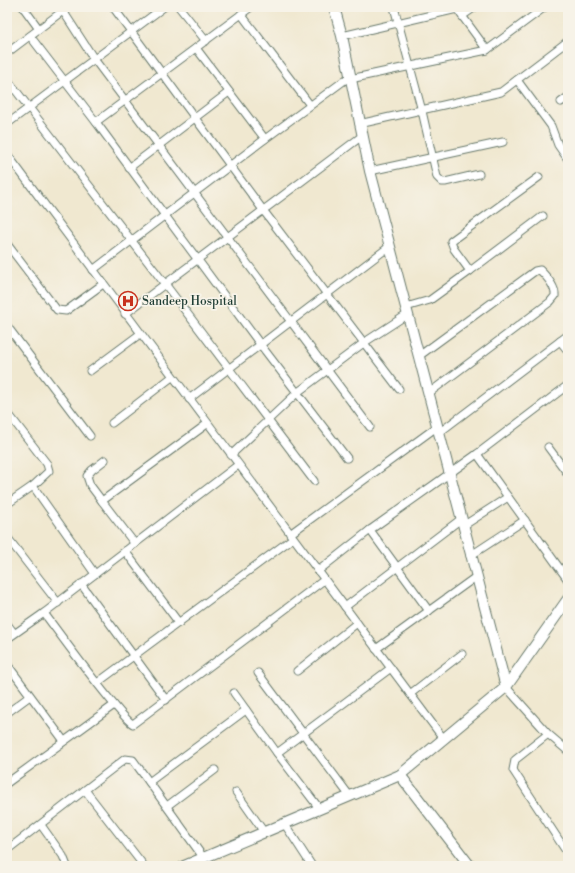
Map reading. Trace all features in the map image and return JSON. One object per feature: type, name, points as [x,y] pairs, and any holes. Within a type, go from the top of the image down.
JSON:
[{"type":"street","points":[[23,7],[39,29]]},
{"type":"street","points":[[113,7],[161,74],[232,165],[263,210],[400,389]]},
{"type":"street","points":[[7,124],[164,7]]},
{"type":"street","points":[[179,7],[206,41]]},
{"type":"street","points":[[96,122],[251,7]]},
{"type":"street","points":[[334,7],[342,36],[359,124],[370,170],[439,429],[470,556],[477,576],[506,687],[548,734],[568,751]]},
{"type":"street","points":[[394,7],[422,111],[431,157],[437,177],[442,182],[479,174]]},
{"type":"street","points":[[462,16],[475,7]]},
{"type":"street","points":[[93,270],[310,105],[350,78],[487,50],[545,7]]},
{"type":"street","points":[[342,36],[456,8],[487,50]]},
{"type":"street","points":[[7,53],[65,9],[94,59],[370,427]]},
{"type":"street","points":[[241,14],[310,105]]},
{"type":"street","points":[[30,36],[65,80],[164,216],[347,458]]},
{"type":"street","points":[[359,124],[501,92],[568,41]]},
{"type":"street","points":[[196,48],[265,139]]},
{"type":"street","points":[[7,79],[314,481]]},
{"type":"street","points":[[517,80],[551,126],[558,145],[568,159]]},
{"type":"street","points":[[129,168],[229,92]]},
{"type":"street","points":[[561,102],[568,97]]},
{"type":"street","points":[[125,314],[362,136]]},
{"type":"street","points":[[370,170],[503,142]]},
{"type":"street","points":[[7,154],[443,738]]},
{"type":"street","points":[[470,271],[454,249],[452,241],[539,176]]},
{"type":"street","points":[[231,455],[298,392],[407,310],[430,300],[543,216]]},
{"type":"street","points":[[7,244],[57,310],[66,311],[103,284]]},
{"type":"street","points":[[189,399],[390,246]]},
{"type":"street","points":[[419,356],[535,271],[540,270],[554,288],[555,296],[550,302],[429,393]]},
{"type":"street","points":[[7,326],[90,436]]},
{"type":"street","points":[[90,371],[140,334]]},
{"type":"street","points":[[97,683],[179,623],[292,536],[568,336]]},
{"type":"street","points":[[560,341],[568,351]]},
{"type":"street","points":[[112,423],[172,377]]},
{"type":"street","points":[[318,571],[370,530],[477,454],[568,385]]},
{"type":"street","points":[[7,412],[48,468],[47,474],[7,504]]},
{"type":"street","points":[[102,501],[208,424]]},
{"type":"street","points":[[548,447],[568,474]]},
{"type":"street","points":[[477,454],[568,580]]},
{"type":"street","points":[[106,460],[87,476],[90,485],[134,544]]},
{"type":"street","points":[[7,639],[44,613],[238,465]]},
{"type":"street","points":[[33,486],[95,574]]},
{"type":"street","points":[[345,607],[397,567],[462,522],[508,496]]},
{"type":"street","points":[[470,556],[525,520]]},
{"type":"street","points":[[370,530],[429,611]]},
{"type":"street","points":[[7,537],[58,602]]},
{"type":"street","points":[[125,551],[179,623]]},
{"type":"street","points":[[376,649],[477,576]]},
{"type":"street","points":[[44,613],[114,705],[129,722],[133,724],[324,580]]},
{"type":"street","points":[[81,584],[166,700]]},
{"type":"street","points":[[184,866],[349,795],[400,775],[506,687],[568,599]]},
{"type":"street","points":[[297,671],[357,623]]},
{"type":"street","points":[[7,624],[14,634]]},
{"type":"street","points":[[410,694],[462,654]]},
{"type":"street","points":[[7,664],[64,741]]},
{"type":"street","points":[[277,753],[390,668]]},
{"type":"street","points":[[258,673],[349,795]]},
{"type":"street","points":[[234,693],[319,808]]},
{"type":"street","points":[[7,713],[30,696]]},
{"type":"street","points":[[7,783],[114,705]]},
{"type":"street","points":[[149,782],[246,710]]},
{"type":"street","points":[[548,734],[515,760],[513,770],[568,854]]},
{"type":"street","points":[[7,850],[125,759],[133,760],[203,857]]},
{"type":"street","points":[[167,806],[215,770]]},
{"type":"street","points":[[400,775],[470,866]]},
{"type":"street","points":[[85,790],[144,866]]},
{"type":"street","points":[[236,792],[264,832]]},
{"type":"street","points":[[284,823],[312,866]]},
{"type":"street","points":[[41,825],[63,856],[67,866]]},
{"type":"place","name":"Sandeep Hospital","points":[[128,301]]}]
